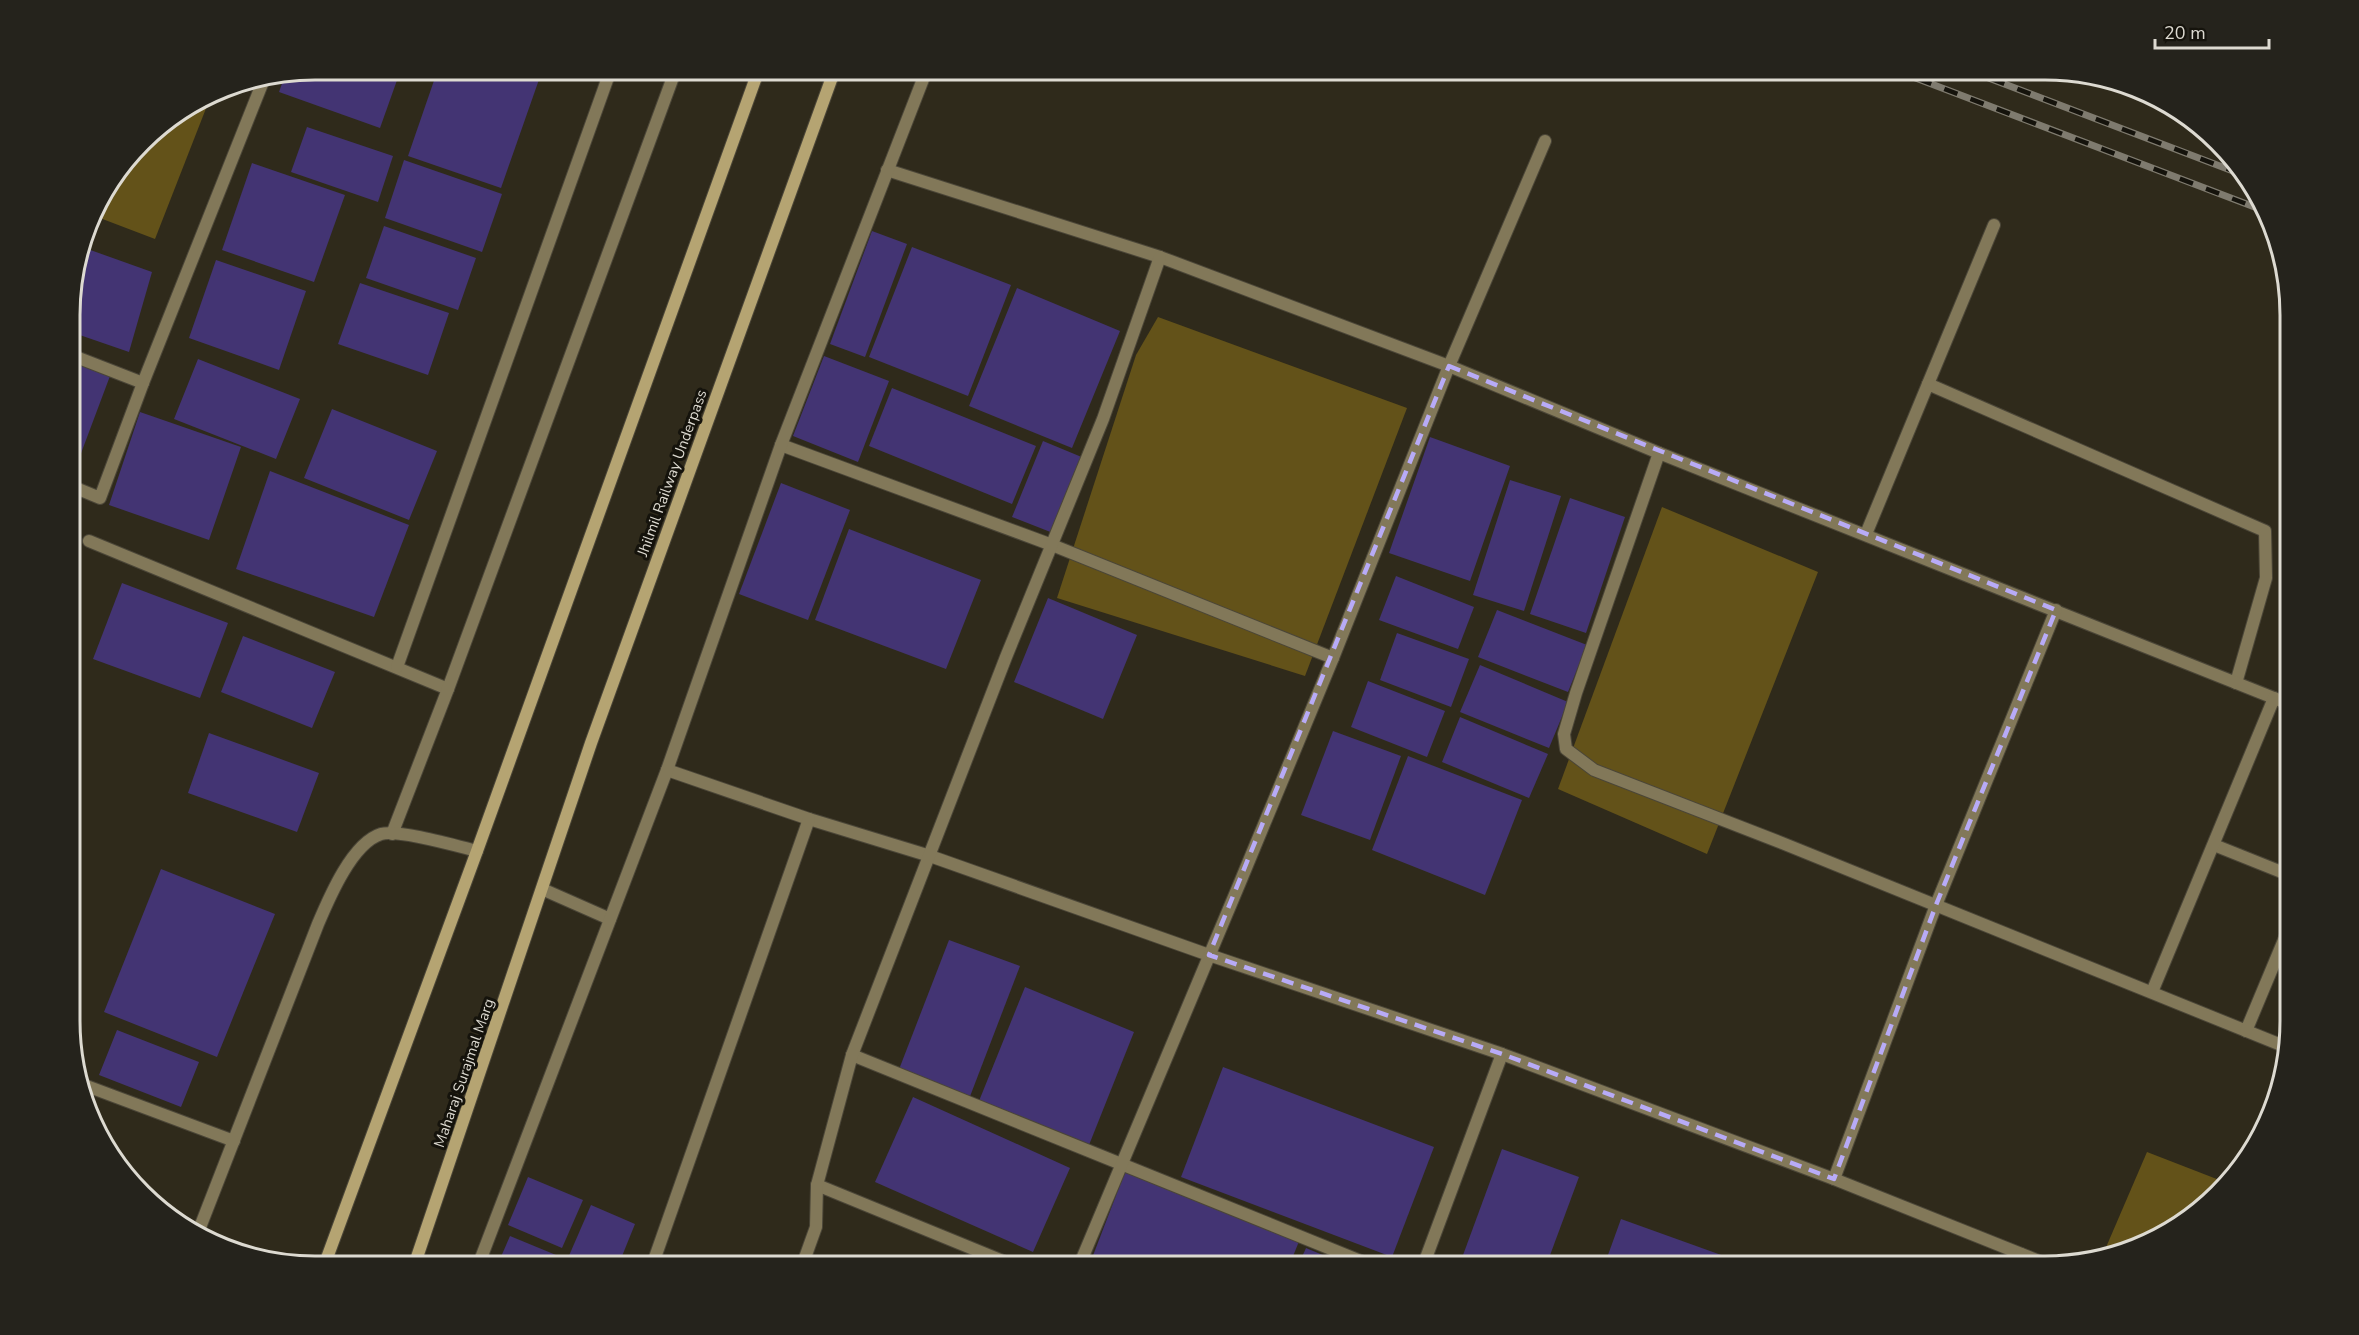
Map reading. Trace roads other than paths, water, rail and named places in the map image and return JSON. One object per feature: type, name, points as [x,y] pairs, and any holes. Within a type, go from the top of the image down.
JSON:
[{"type":"main road","points":[[328,1256],[477,851],[755,80]]},
{"type":"main road","name":"Jhilmil Railway Underpass","points":[[542,889],[595,732],[831,80]]},
{"type":"main road","name":"Maharaj Surajmal Marg","points":[[417,1256],[542,889]]},
{"type":"street","points":[[397,667],[607,80]]},
{"type":"street","points":[[392,834],[448,689],[669,80]]},
{"type":"street","points":[[482,1256],[667,770],[781,445],[923,80]]},
{"type":"street","points":[[80,490],[100,498],[143,383],[261,86]]},
{"type":"street","points":[[1083,1256],[1333,658],[1449,366],[1545,141]]},
{"type":"street","points":[[887,170],[1160,257],[1449,366],[1659,453],[2280,700]]},
{"type":"street","points":[[1866,534],[1994,225]]},
{"type":"street","points":[[806,1256],[816,1227],[817,1185],[852,1055],[1006,657],[1103,419],[1160,257]]},
{"type":"street","points":[[80,358],[143,383]]},
{"type":"street","points":[[1928,384],[2265,531],[2266,578],[2236,682]]},
{"type":"street","points":[[781,445],[1052,545],[1333,658]]},
{"type":"street","points":[[1659,453],[1576,693],[1564,734],[1566,749],[1594,770],[2278,1044]]},
{"type":"street","points":[[89,541],[448,689]]},
{"type":"street","points":[[1834,1179],[1936,905],[2056,610]]},
{"type":"street","points":[[2152,992],[2274,698]]},
{"type":"street","points":[[667,770],[809,819],[930,856],[1209,955],[1502,1054],[1834,1179],[2010,1256]]},
{"type":"street","points":[[656,1256],[809,819]]},
{"type":"street","points":[[201,1226],[318,924],[338,879],[361,848],[381,834],[412,835],[477,851]]},
{"type":"street","points":[[2214,845],[2280,871]]},
{"type":"street","points":[[542,889],[610,919]]},
{"type":"street","points":[[2246,1030],[2280,949]]},
{"type":"street","points":[[1427,1256],[1502,1054]]},
{"type":"street","points":[[852,1055],[1349,1256]]},
{"type":"street","points":[[90,1087],[234,1141]]},
{"type":"street","points":[[817,1185],[991,1256]]},
{"type":"railway","points":[[1921,80],[2253,206]]},
{"type":"railway","points":[[1994,80],[2229,169]]}]
